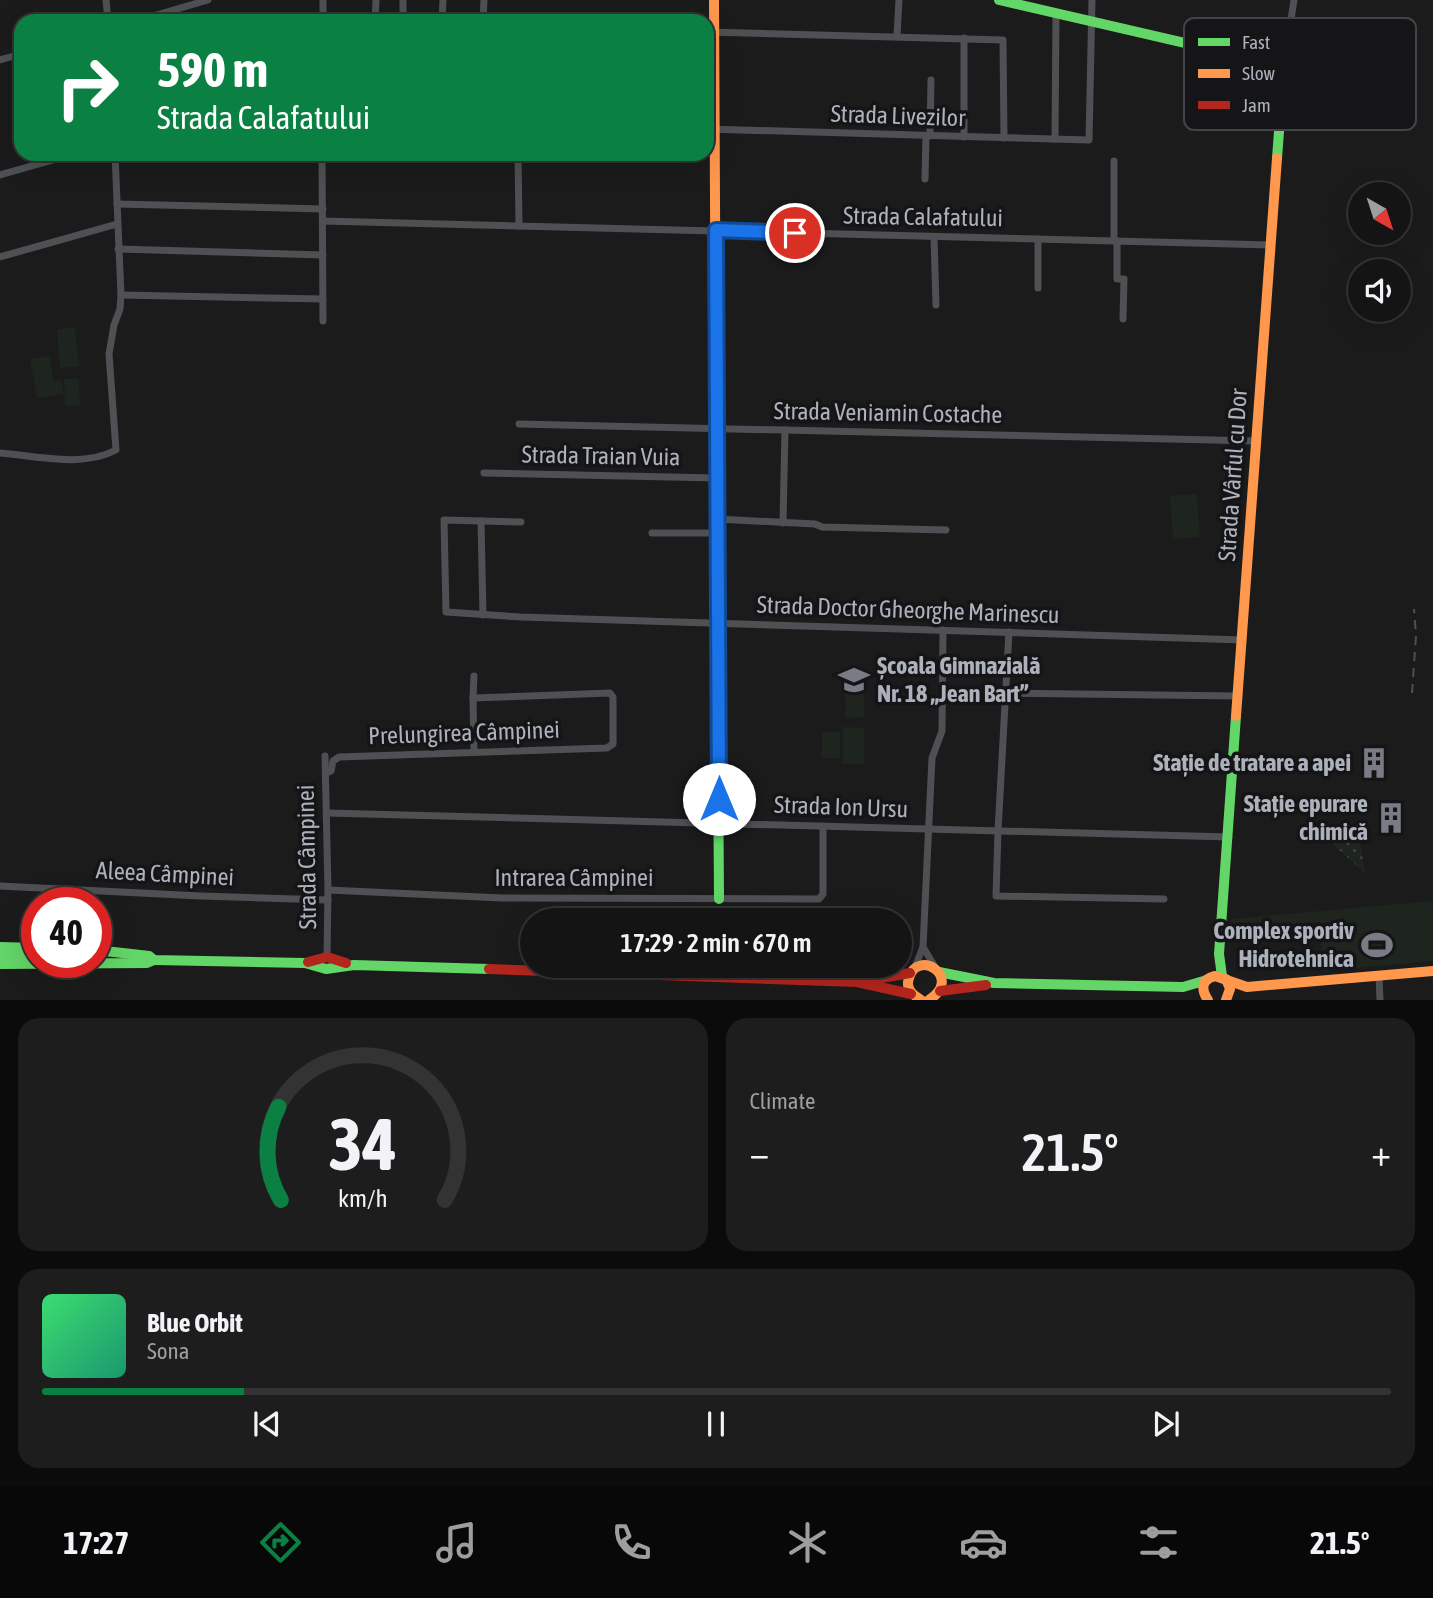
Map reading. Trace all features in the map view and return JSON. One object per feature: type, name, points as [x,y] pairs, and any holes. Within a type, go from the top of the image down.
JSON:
[{"type":"street","points":[[160,14],[208,0]]},
{"type":"street","points":[[897,36],[899,0]]},
{"type":"street","points":[[999,0],[1184,43]]},
{"type":"street","points":[[1092,0],[1092,22]]},
{"type":"street","name":"Strada Vârful cu Dor","points":[[1291,18],[1294,0]]},
{"type":"street","points":[[1055,139],[1056,13]]},
{"type":"street","name":"Strada Livezilor","points":[[714,129],[1089,139],[1092,22]]},
{"type":"street","points":[[714,32],[1003,40],[1004,138]]},
{"type":"street","points":[[964,38],[964,137]]},
{"type":"street","points":[[925,179],[931,80]]},
{"type":"street","name":"Strada Vârful cu Dor","points":[[1227,998],[1230,987],[1224,978],[1219,954],[1279,130]]},
{"type":"street","points":[[0,175],[49,161]]},
{"type":"street","points":[[0,453],[73,460],[107,455],[116,450],[108,355],[121,295],[115,161]]},
{"type":"street","points":[[322,161],[323,321]]},
{"type":"street","points":[[518,161],[519,226]]},
{"type":"street","points":[[713,161],[716,230],[719,899]]},
{"type":"street","points":[[1114,161],[1117,279],[1124,279],[1124,319]]},
{"type":"street","points":[[117,204],[323,209]]},
{"type":"street","name":"Strada Calafatului","points":[[323,221],[1271,245]]},
{"type":"street","points":[[0,257],[117,224]]},
{"type":"street","points":[[934,237],[936,304]]},
{"type":"street","points":[[1038,239],[1038,288]]},
{"type":"street","points":[[118,249],[323,255]]},
{"type":"street","points":[[121,295],[323,299]]},
{"type":"street","name":"Strada Veniamin Costache","points":[[519,424],[1257,441]]},
{"type":"street","points":[[783,523],[785,430]]},
{"type":"street","name":"Strada Traian Vuia","points":[[484,473],[717,478]]},
{"type":"street","points":[[716,519],[815,524],[822,527],[946,530]]},
{"type":"street","name":"Strada Doctor Gheorghe Marinescu","points":[[481,521],[444,520],[446,612],[718,624],[1243,640]]},
{"type":"street","points":[[483,615],[481,521],[521,522]]},
{"type":"street","points":[[652,533],[716,533]]},
{"type":"street","points":[[912,970],[923,947],[932,758],[942,730],[943,630]]},
{"type":"street","points":[[1009,632],[996,896],[1164,899]]},
{"type":"street","points":[[474,676],[474,751]]},
{"type":"street","points":[[943,690],[1239,696]]},
{"type":"street","name":"Prelungirea Câmpinei","points":[[326,773],[331,771],[333,761],[338,757],[607,748],[613,744],[610,693],[473,698]]},
{"type":"street","name":"Strada Câmpinei","points":[[326,756],[327,962]]},
{"type":"street","name":"Strada Ion Ursu","points":[[327,813],[1229,837]]},
{"type":"street","name":"Intrarea Câmpinei","points":[[328,890],[502,898],[819,899],[823,894],[823,826]]},
{"type":"street","name":"Aleea Câmpinei","points":[[0,886],[328,900]]},
{"type":"street","points":[[0,947],[21,948]]},
{"type":"street","points":[[923,947],[942,984],[934,997]]},
{"type":"street","points":[[112,952],[149,956],[154,960]]},
{"type":"street","name":"Strada Vârful cu Dor","points":[[1207,998],[1203,988],[1219,954]]},
{"type":"street","points":[[0,956],[21,957]]},
{"type":"street","points":[[112,959],[327,962],[858,982],[915,997]]},
{"type":"street","points":[[0,964],[147,963],[154,960]]},
{"type":"street","points":[[912,970],[925,965],[937,971],[994,983],[1183,987],[1214,976],[1247,986],[1433,971]]},
{"type":"street","points":[[1379,976],[1380,999]]},
{"type":"street","points":[[858,982],[876,978]]},
{"type":"street","points":[[909,978],[907,984],[915,997]]},
{"type":"street","points":[[934,997],[994,983]]},
{"type":"street","points":[[1227,998],[1247,986]]},
{"type":"street","points":[[1183,987],[1207,998]]},
{"type":"shaded area","points":[[75,327],[79,366],[60,368],[57,329]]},
{"type":"shaded area","points":[[49,356],[54,381],[61,380],[64,394],[37,398],[30,359]]},
{"type":"shaded area","points":[[64,379],[79,379],[80,405],[65,406]]},
{"type":"shaded area","points":[[1197,494],[1200,537],[1173,539],[1170,496]]},
{"type":"shaded area","points":[[845,687],[864,687],[864,717],[846,718]]},
{"type":"shaded area","points":[[843,727],[864,728],[864,764],[843,764]]},
{"type":"shaded area","points":[[822,732],[840,732],[840,758],[822,758]]},
{"type":"shaded area","points":[[1359,837],[1365,873],[1335,846],[1332,839]]},
{"type":"shaded area","name":"Complex sportiv Hidrotehnica","points":[[1432,901],[1433,961],[1323,971],[1319,922],[1231,929],[1230,919]]},
{"type":"railway","points":[[1412,693],[1416,636],[1414,609]]},
{"type":"traffic: fast","points":[[999,0],[1184,43]]},
{"type":"traffic: fast","points":[[1277,158],[1279,130]]},
{"type":"traffic: fast","points":[[717,599],[719,899]]},
{"type":"traffic: fast","points":[[1222,976],[1219,954],[1236,716]]},
{"type":"traffic: fast","points":[[0,947],[21,948]]},
{"type":"traffic: fast","points":[[112,952],[149,956],[154,960],[305,963],[326,969],[354,965],[489,969]]},
{"type":"traffic: fast","points":[[0,956],[21,957]]},
{"type":"traffic: fast","points":[[0,964],[147,963],[154,960]]},
{"type":"traffic: fast","points":[[939,972],[994,983],[1183,987],[1207,980]]},
{"type":"traffic: slow","points":[[714,0],[717,599]]},
{"type":"traffic: slow","points":[[1236,716],[1277,158]]},
{"type":"traffic: slow","points":[[921,1000],[913,994],[908,985],[914,969],[920,966],[935,969],[940,975],[942,983],[939,991],[929,1000]]},
{"type":"traffic: slow","points":[[1208,1000],[1204,985],[1210,977],[1215,976],[1247,987],[1433,971]]},
{"type":"traffic: slow","points":[[1226,979],[1230,989],[1226,1000]]},
{"type":"traffic: jam","points":[[308,962],[327,957],[346,963]]},
{"type":"traffic: jam","points":[[489,969],[857,982],[911,994]]},
{"type":"traffic: jam","points":[[864,981],[881,978]]},
{"type":"traffic: jam","points":[[940,991],[986,985]]},
{"type":"place","name":"Școala Gimnazială Nr. 18 „Jean Bart”","points":[[854,680]]},
{"type":"place","name":"Stație de tratare a apei","points":[[1374,763]]},
{"type":"place","name":"Stație epurare chimică","points":[[1391,818]]},
{"type":"place","name":"Complex sportiv Hidrotehnica","points":[[1377,945]]},
{"type":"route","points":[[719,799],[716,230],[795,233]]}]
